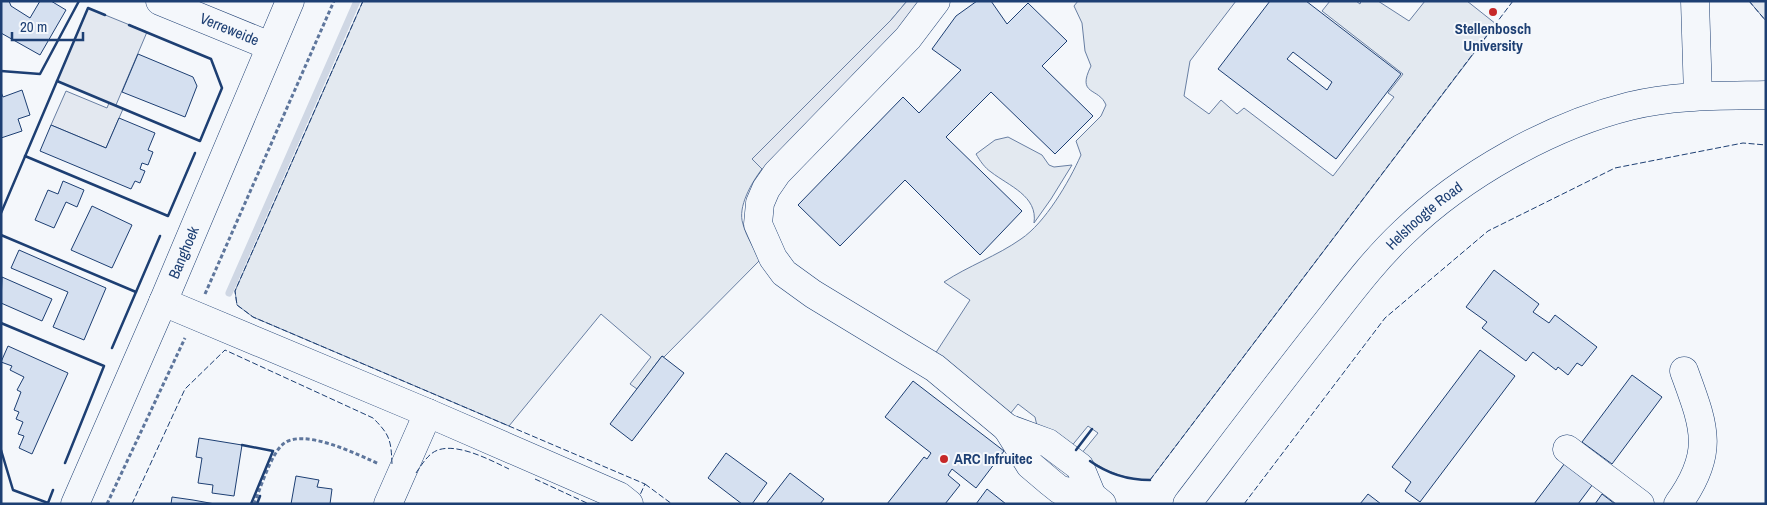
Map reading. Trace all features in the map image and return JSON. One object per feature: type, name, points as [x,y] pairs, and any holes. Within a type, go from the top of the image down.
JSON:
[{"type":"street","name":"Verreweide","points":[[160,1],[270,46]]},
{"type":"street","name":"Banghoek","points":[[75,504],[163,302],[290,1]]},
{"type":"street","points":[[936,1],[908,38],[777,174],[766,189],[760,203],[758,224],[773,258],[784,273],[813,294],[935,368],[1007,428],[1030,465],[1060,490],[1097,500]]},
{"type":"street","points":[[1695,1],[1698,96]]},
{"type":"street","name":"Helshoogte Road","points":[[1187,504],[1295,362],[1368,271],[1404,232],[1441,200],[1488,167],[1542,139],[1589,118],[1632,106],[1698,96],[1766,95]]},
{"type":"street","points":[[163,302],[428,413],[619,496],[629,504]]},
{"type":"street","points":[[1678,504],[1697,475],[1704,436],[1696,404],[1684,371]]},
{"type":"street","points":[[388,504],[428,413]]},
{"type":"street","points":[[1567,449],[1640,504]]},
{"type":"path","points":[[202,302],[334,1]]},
{"type":"path","points":[[107,504],[188,331]]},
{"type":"path","points":[[254,504],[282,444],[298,438],[331,443],[401,474]]},
{"type":"shaded area","points":[[363,1],[907,1],[891,20],[752,159],[762,169],[746,195],[742,217],[746,233],[760,260],[664,357],[662,356],[637,389],[630,384],[651,357],[601,314],[509,426],[253,317],[237,305],[235,291]]},
{"type":"shaded area","points":[[907,1],[928,1],[764,171],[752,159],[891,20]]},
{"type":"shaded area","points":[[1078,1],[1236,1],[1190,61],[1184,96],[1209,114],[1221,100],[1237,114],[1244,108],[1333,176],[1394,97],[1388,93],[1403,74],[1322,11],[1330,1],[1356,1],[1360,4],[1361,1],[1378,1],[1409,21],[1425,1],[1467,1],[1496,24],[1150,480],[1140,480],[1114,473],[1097,465],[1081,454],[1098,433],[1088,426],[1070,448],[1037,426],[1035,417],[1018,404],[1010,414],[935,354],[970,300],[944,282],[1012,245],[1039,223],[1056,201],[1081,155],[1076,141],[1101,116],[1106,105],[1103,99],[1087,87],[1087,76],[1091,66],[1085,51],[1082,23],[1074,6]]},
{"type":"shaded area","points":[[1749,1],[1766,1],[1766,21]]},
{"type":"shaded area","points":[[88,8],[147,32],[116,105],[123,109],[106,148],[51,125],[66,91],[107,108],[109,103],[57,81]]},
{"type":"shaded area","points":[[1008,137],[1042,155],[1049,165],[1054,167],[1072,165],[1034,223],[1032,206],[1027,199],[1014,187],[989,170],[976,154],[995,140]]},
{"type":"building","points":[[1,1],[9,1],[11,6],[30,18],[40,1],[51,1],[66,10],[40,55],[1,33]]},
{"type":"building","points":[[977,1],[991,1],[1007,24],[1028,3],[1067,41],[1042,66],[1093,116],[1055,154],[991,92],[946,137],[1022,211],[980,255],[905,180],[840,246],[798,205],[903,97],[919,113],[961,70],[932,49],[956,16]]},
{"type":"building","points":[[1270,1],[1306,1],[1401,74],[1336,159],[1218,69]],"holes":[[[1293,52],[1332,82],[1327,90],[1287,59]]]},
{"type":"building","points":[[138,54],[193,77],[197,86],[185,117],[122,92]]},
{"type":"building","points":[[22,90],[30,115],[18,119],[22,131],[1,138],[1,92],[3,97]]},
{"type":"building","points":[[119,118],[155,133],[148,150],[153,152],[148,165],[142,163],[140,169],[145,171],[140,183],[135,181],[131,189],[40,151],[51,125],[106,148]]},
{"type":"building","points":[[63,181],[84,190],[77,207],[66,202],[54,228],[35,220],[48,190],[58,194]]},
{"type":"building","points":[[92,206],[132,225],[112,268],[71,250]]},
{"type":"building","points":[[19,250],[106,288],[84,340],[53,327],[68,292],[11,268]]},
{"type":"building","points":[[1494,270],[1539,304],[1533,312],[1549,323],[1555,315],[1597,347],[1582,366],[1577,363],[1568,375],[1558,367],[1556,370],[1533,352],[1526,361],[1482,328],[1487,322],[1466,307]]},
{"type":"building","points":[[2,277],[52,299],[42,321],[1,303]]},
{"type":"building","points":[[8,346],[68,373],[32,454],[19,448],[24,436],[18,434],[23,422],[16,419],[19,412],[14,410],[21,392],[17,390],[24,377],[10,370],[12,366],[1,362]]},
{"type":"building","points":[[1480,350],[1515,376],[1420,502],[1405,491],[1411,482],[1392,467]]},
{"type":"building","points":[[662,356],[684,373],[632,441],[610,424]]},
{"type":"building","points":[[1632,375],[1662,397],[1612,464],[1582,442]]},
{"type":"building","points":[[913,381],[1004,451],[976,488],[952,469],[948,475],[960,485],[945,504],[887,504],[924,457],[927,459],[931,453],[885,417]]},
{"type":"building","points":[[199,438],[242,445],[234,496],[212,493],[213,485],[198,483],[202,458],[196,457]]},
{"type":"building","points":[[726,453],[767,483],[752,504],[742,504],[708,478]]},
{"type":"building","points":[[1565,463],[1593,484],[1578,504],[1534,504]]},
{"type":"building","points":[[790,473],[824,499],[820,504],[766,504]]},
{"type":"building","points":[[296,476],[319,480],[317,487],[332,489],[330,504],[291,504]]},
{"type":"building","points":[[987,489],[1006,504],[976,504]]},
{"type":"building","points":[[1368,494],[1381,504],[1360,504]]},
{"type":"building","points":[[1602,494],[1615,504],[1595,504]]},
{"type":"building","points":[[172,497],[193,500],[215,504],[171,504]]},
{"type":"waterway","points":[[229,293],[357,1]]},
{"type":"fence","points":[[363,1],[235,291],[237,305],[253,317],[645,484],[640,495]]},
{"type":"fence","points":[[1150,480],[1513,1]]},
{"type":"fence","points":[[1749,1],[1766,21]]},
{"type":"fence","points":[[1244,504],[1385,318],[1488,231],[1615,168],[1743,143],[1766,145]]},
{"type":"fence","points":[[132,504],[185,389],[225,350],[373,418],[388,438],[392,464]]},
{"type":"fence","points":[[416,473],[431,454],[449,448],[470,452],[509,469]]},
{"type":"fence","points":[[535,479],[589,504]]},
{"type":"fence","points":[[645,484],[672,504]]},
{"type":"wall","points":[[1,71],[40,74],[79,1]]},
{"type":"wall","points":[[1,213],[88,8],[105,15]]},
{"type":"wall","points":[[57,81],[200,141],[222,88],[211,59],[129,25]]},
{"type":"wall","points":[[25,156],[168,216],[195,153]]},
{"type":"wall","points":[[1,235],[136,292]]},
{"type":"wall","points":[[112,348],[160,236]]},
{"type":"wall","points":[[1,323],[104,366],[65,463]]},
{"type":"wall","points":[[1076,450],[1092,429]]},
{"type":"wall","points":[[242,445],[273,451],[251,504]]},
{"type":"wall","points":[[1,450],[13,490],[48,503],[53,490]]},
{"type":"wall","points":[[1090,461],[1118,475],[1150,480]]},
{"type":"wall","points":[[257,504],[260,496]]},
{"type":"place","name":"Stellenbosch University","points":[[1493,12]]},
{"type":"place","name":"ARC Infruitec","points":[[944,459]]}]
